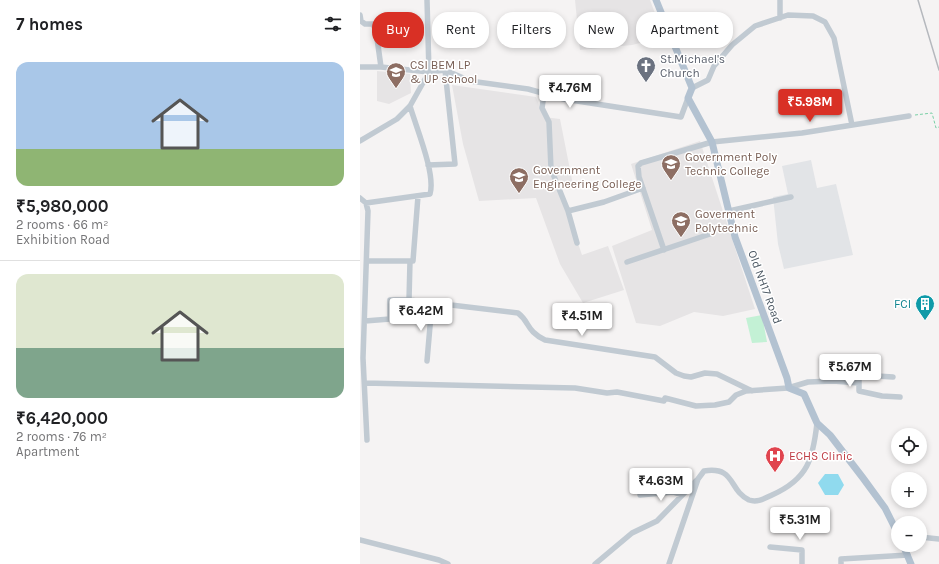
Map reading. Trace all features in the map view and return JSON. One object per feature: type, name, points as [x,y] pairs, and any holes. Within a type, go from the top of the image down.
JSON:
[{"type":"main road","points":[[656,0],[692,88],[688,98]]},
{"type":"main road","name":"Old NH17 Road","points":[[688,98],[712,142],[735,237],[787,378],[789,388]]},
{"type":"main road","points":[[789,388],[804,394],[817,423],[830,435],[863,478],[885,508],[891,520]]},
{"type":"main road","points":[[906,552],[911,564]]},
{"type":"street","points":[[360,141],[397,119],[410,106],[429,72],[427,0]]},
{"type":"street","points":[[780,0],[780,18]]},
{"type":"street","points":[[360,15],[361,21],[365,24],[373,24],[376,31],[380,67]]},
{"type":"street","points":[[692,88],[708,80],[714,66],[732,45],[755,26],[788,15],[813,16],[825,22],[834,38],[852,125]]},
{"type":"street","points":[[360,68],[380,67],[429,72],[445,70],[470,81],[528,89],[564,99],[682,118],[688,98]]},
{"type":"street","points":[[428,165],[455,164],[445,70]]},
{"type":"street","points":[[544,94],[542,108],[549,122],[552,169],[568,211],[576,243]]},
{"type":"street","points":[[366,203],[430,194],[432,188],[428,165],[410,106]]},
{"type":"street","points":[[664,250],[643,188],[638,166],[641,163],[712,142],[802,133],[909,116]]},
{"type":"street","points":[[568,211],[604,202],[643,188]]},
{"type":"street","points":[[367,261],[413,261],[418,196]]},
{"type":"street","points":[[360,198],[366,203],[368,211],[367,261],[363,324],[367,440]]},
{"type":"street","points":[[729,211],[791,198]]},
{"type":"street","points":[[627,262],[710,234]]},
{"type":"street","points":[[409,300],[410,261]]},
{"type":"street","points":[[363,324],[390,319],[390,300],[409,300],[518,313],[522,316],[531,331],[545,340],[655,357],[676,373],[684,376],[691,377],[705,373],[717,374],[752,391]]},
{"type":"street","points":[[427,361],[432,303]]},
{"type":"street","points":[[893,376],[863,375],[860,377],[859,392],[900,397]]},
{"type":"street","points":[[364,383],[575,388],[607,393],[618,392],[664,400],[665,398],[698,406],[729,402],[739,394],[752,391],[789,388],[819,381],[859,383]]},
{"type":"street","points":[[595,564],[632,533],[657,521],[704,471],[714,470],[725,473],[745,497],[751,500],[760,501],[785,490],[798,481],[813,454],[817,423]]},
{"type":"street","points":[[669,564],[698,479]]},
{"type":"street","points":[[640,496],[673,492],[682,495]]},
{"type":"street","points":[[927,538],[939,539]]},
{"type":"street","points":[[360,540],[439,560],[448,564]]},
{"type":"street","points":[[770,547],[802,550],[802,564]]},
{"type":"street","points":[[840,564],[841,559],[908,556]]},
{"type":"path","points":[[909,116],[932,113],[936,128],[939,127]]},
{"type":"shaded area","points":[[575,0],[650,0],[655,12],[636,12],[636,44],[628,45],[628,12],[576,12]]},
{"type":"shaded area","points":[[580,48],[601,48],[580,50]]},
{"type":"shaded area","points":[[377,71],[410,74],[411,93],[389,104],[377,101]]},
{"type":"shaded area","name":"Government Engineering College","points":[[452,85],[536,97],[544,117],[560,119],[573,185],[560,191],[582,255],[608,246],[624,290],[583,303],[560,264],[536,198],[479,201],[463,144]]},
{"type":"shaded area","name":"Goverment Polytechnic","points":[[700,141],[755,309],[723,316],[694,312],[660,326],[636,323],[612,246],[652,230],[631,164]]},
{"type":"shaded area","points":[[811,160],[817,188],[836,184],[853,255],[784,269],[778,244],[773,197],[788,194],[782,166]]},
{"type":"green space","points":[[762,315],[767,342],[752,343],[746,318]]},
{"type":"water","points":[[825,474],[838,474],[844,485],[838,495],[825,495],[818,483]]},
{"type":"railway","points":[[918,0],[939,70]]},
{"type":"place","name":"St.Michael's Church","points":[[646,83]]},
{"type":"place","name":"CSI BEM LP & UP school","points":[[396,89]]},
{"type":"place","name":"Government Poly Technic College","points":[[671,181]]},
{"type":"place","name":"Government Engineering College","points":[[519,194]]},
{"type":"place","name":"Goverment Polytechnic","points":[[681,238]]},
{"type":"place","name":"FCI","points":[[925,321]]},
{"type":"place","name":"ECHS Clinic","points":[[775,473]]}]
